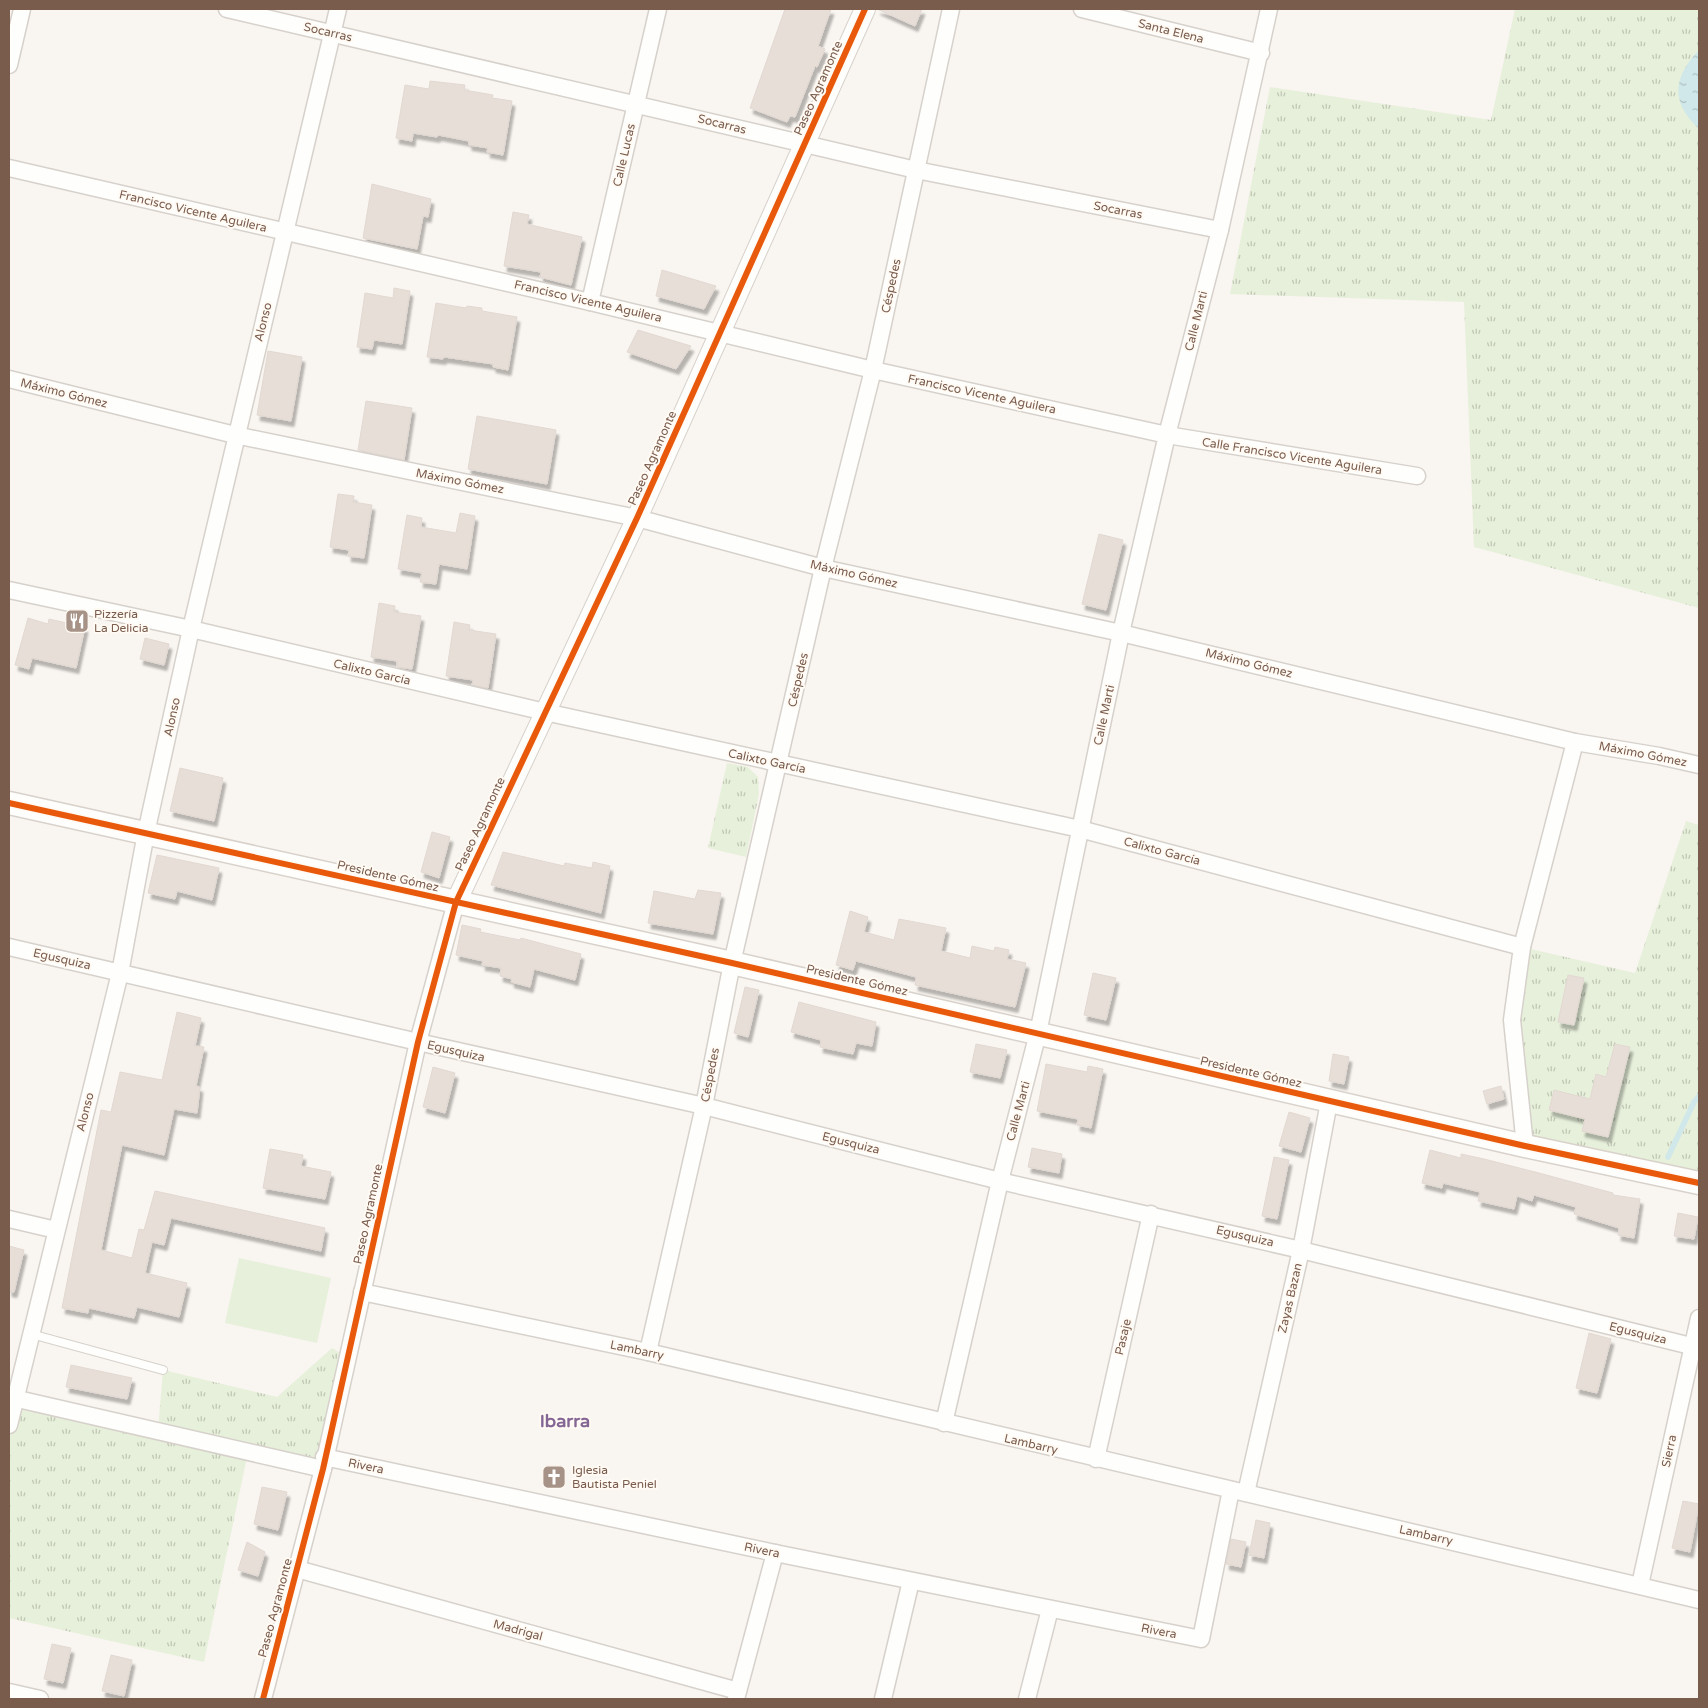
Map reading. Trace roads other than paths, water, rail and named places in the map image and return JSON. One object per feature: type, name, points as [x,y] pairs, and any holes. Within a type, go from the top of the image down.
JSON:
[{"type":"main road","name":"Presidente Gómez","points":[[9,802],[1038,1033],[1329,1102],[1699,1183]]},
{"type":"street","points":[[9,65],[22,9]]},
{"type":"street","name":"Socarras","points":[[227,9],[636,103],[916,170],[1220,230]]},
{"type":"street","name":"Alonso","points":[[9,1425],[12,1397],[30,1334],[120,973],[146,833],[191,629],[235,435],[286,233],[338,9]]},
{"type":"street","name":"Calle Lucas","points":[[590,302],[658,9]]},
{"type":"street","name":"Paseo Agramonte","points":[[263,1699],[324,1463],[418,1042],[456,902],[722,333],[865,9]]},
{"type":"street","name":"Céspedes","points":[[648,1352],[704,1106],[732,964],[823,568],[873,370],[951,9]]},
{"type":"street","name":"Santa Elena","points":[[1082,9],[1260,53]]},
{"type":"street","name":"Calle Marti","points":[[944,1423],[1000,1181],[1038,1033],[1121,632],[1167,435],[1220,230],[1269,9]]},
{"type":"street","name":"Francisco Vicente Aguilera","points":[[9,168],[590,302],[873,370],[1167,435]]},
{"type":"street","name":"Máximo Gómez","points":[[9,379],[235,435],[637,518],[823,568],[1121,632],[1575,742],[1659,756],[1699,766]]},
{"type":"street","name":"Calle Francisco Vicente Aguilera","points":[[1167,435],[1417,476]]},
{"type":"street","name":"Calixto García","points":[[9,590],[191,629],[545,712],[1080,829],[1522,947]]},
{"type":"street","points":[[1525,1146],[1512,1020],[1522,947],[1575,742]]},
{"type":"street","name":"Egusquiza","points":[[9,946],[418,1042],[704,1106],[1000,1181],[1151,1214],[1691,1346]]},
{"type":"street","name":"Zayas Bazan","points":[[1201,1639],[1301,1250],[1329,1102]]},
{"type":"street","name":"Pasaje","points":[[1096,1459],[1151,1214]]},
{"type":"street","points":[[9,1219],[56,1230]]},
{"type":"street","name":"Lambarry","points":[[362,1292],[648,1352],[1699,1600]]},
{"type":"street","name":"Sierra","points":[[1640,1585],[1691,1346],[1699,1318]]},
{"type":"street","name":"Rivera","points":[[12,1397],[324,1463],[1201,1639]]},
{"type":"street","points":[[737,1695],[775,1553]]},
{"type":"street","name":"Madrigal","points":[[298,1569],[737,1695]]},
{"type":"street","points":[[883,1699],[910,1580]]},
{"type":"street","points":[[1027,1699],[1050,1609]]},
{"type":"street","points":[[9,1692],[40,1699]]},
{"type":"lane","points":[[30,1334],[163,1370]]},
{"type":"water","points":[[1699,50],[1699,129],[1683,109],[1678,90],[1684,70]]},
{"type":"waterway","points":[[1668,1157],[1694,1102],[1699,1096]]},
{"type":"place","name":"Pizzería La Delicia","points":[[77,621]]},
{"type":"place","name":"Iglesia Bautista Peniel","points":[[554,1477]]},
{"type":"district","name":"Ibarra","points":[[565,1421]]}]
